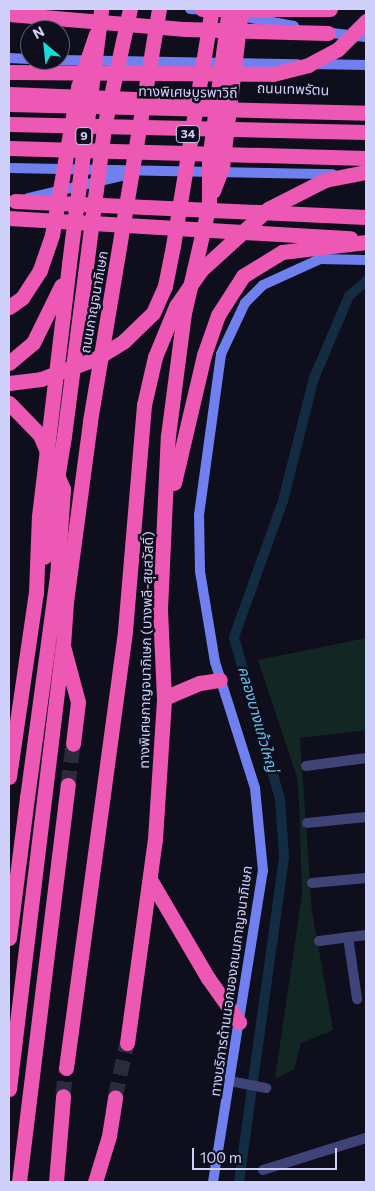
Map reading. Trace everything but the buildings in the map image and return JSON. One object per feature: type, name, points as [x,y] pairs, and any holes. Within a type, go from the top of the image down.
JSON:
[{"type":"highway","name":"ถนนกาญจนาภิเษก","points":[[56,435],[69,264],[96,34],[101,9]]},
{"type":"highway","points":[[9,777],[36,593],[53,517],[56,435],[104,127],[130,9]]},
{"type":"highway","name":"ถนนกาญจนาภิเษก","points":[[63,646],[66,602],[90,421],[159,9]]},
{"type":"highway","points":[[9,383],[41,380],[97,358],[124,341],[154,313],[172,254],[201,9],[330,9]]},
{"type":"highway","points":[[209,204],[209,160],[229,9]]},
{"type":"highway","points":[[209,204],[222,166],[241,9]]},
{"type":"highway","points":[[9,14],[185,29],[328,33]]},
{"type":"highway","points":[[9,72],[273,74],[308,65],[338,49],[366,21]]},
{"type":"highway","points":[[9,306],[22,298],[40,270],[52,235],[78,87],[96,34]]},
{"type":"highway","name":"ถนนเทพรัตน","points":[[9,94],[362,109]]},
{"type":"highway","name":"ทางพิเศษบูรพาวิถี","points":[[9,104],[362,109]]},
{"type":"highway","points":[[9,124],[366,132]]},
{"type":"highway","name":"34","points":[[9,129],[366,139]]},
{"type":"highway","points":[[9,148],[366,158]]},
{"type":"highway","points":[[66,1068],[125,631],[144,404],[155,357],[176,306],[202,270],[268,209],[325,180],[366,173]]},
{"type":"highway","points":[[12,201],[366,217]]},
{"type":"highway","name":"ทางพิเศษกาญจนาภิเษก (บางพลี-สุขสวัสดิ์)","points":[[126,1043],[151,882],[164,698],[160,609],[168,436],[184,313],[209,204]]},
{"type":"highway","points":[[9,218],[314,233],[366,242]]},
{"type":"highway","points":[[165,524],[204,355],[231,293],[252,267],[282,252],[366,242]]},
{"type":"highway","points":[[10,363],[33,343],[69,264]]},
{"type":"highway","points":[[9,403],[40,435],[63,489],[57,576],[9,938]]},
{"type":"highway","points":[[63,646],[78,702],[73,744]]},
{"type":"highway","points":[[9,1089],[63,646]]},
{"type":"highway","points":[[164,698],[200,683],[220,680]]},
{"type":"highway","points":[[19,1182],[68,785]]},
{"type":"highway","points":[[151,882],[208,978],[239,1022]]},
{"type":"highway","points":[[56,1182],[63,1096]]},
{"type":"highway","points":[[95,1182],[109,1136],[115,1097]]},
{"type":"main road","points":[[201,9],[328,33],[362,36]]},
{"type":"main road","name":"ถนนเทพรัตน","points":[[70,60],[366,65]]},
{"type":"main road","points":[[9,168],[139,172],[366,173]]},
{"type":"main road","points":[[12,201],[139,172]]},
{"type":"main road","name":"ทางบริการด้านนอกของถนนกาญจนาภิเษก","points":[[214,1182],[263,871],[261,824],[254,788],[220,680],[207,629],[199,515],[221,354],[245,303],[263,285],[320,259],[361,260]]},
{"type":"street","points":[[306,766],[366,758]]},
{"type":"street","points":[[307,823],[366,817]]},
{"type":"street","points":[[312,883],[366,878]]},
{"type":"street","points":[[319,941],[366,935]]},
{"type":"street","points":[[348,937],[357,1000]]},
{"type":"street","points":[[230,1081],[266,1088]]},
{"type":"street","points":[[263,1170],[366,1138]]},
{"type":"green space","points":[[366,638],[366,730],[300,738],[312,911],[333,1030],[301,1043],[294,1069],[275,1079],[302,894],[299,800],[297,777],[258,660]]},
{"type":"waterway","name":"คลองบางแก้วใหญ่","points":[[239,1182],[284,857],[280,799],[234,637],[283,501],[314,378],[349,296],[366,281]]},
{"type":"tunnel","points":[[68,785],[73,744]]},
{"type":"tunnel","points":[[115,1097],[127,1043]]},
{"type":"tunnel","points":[[63,1096],[66,1068]]}]
